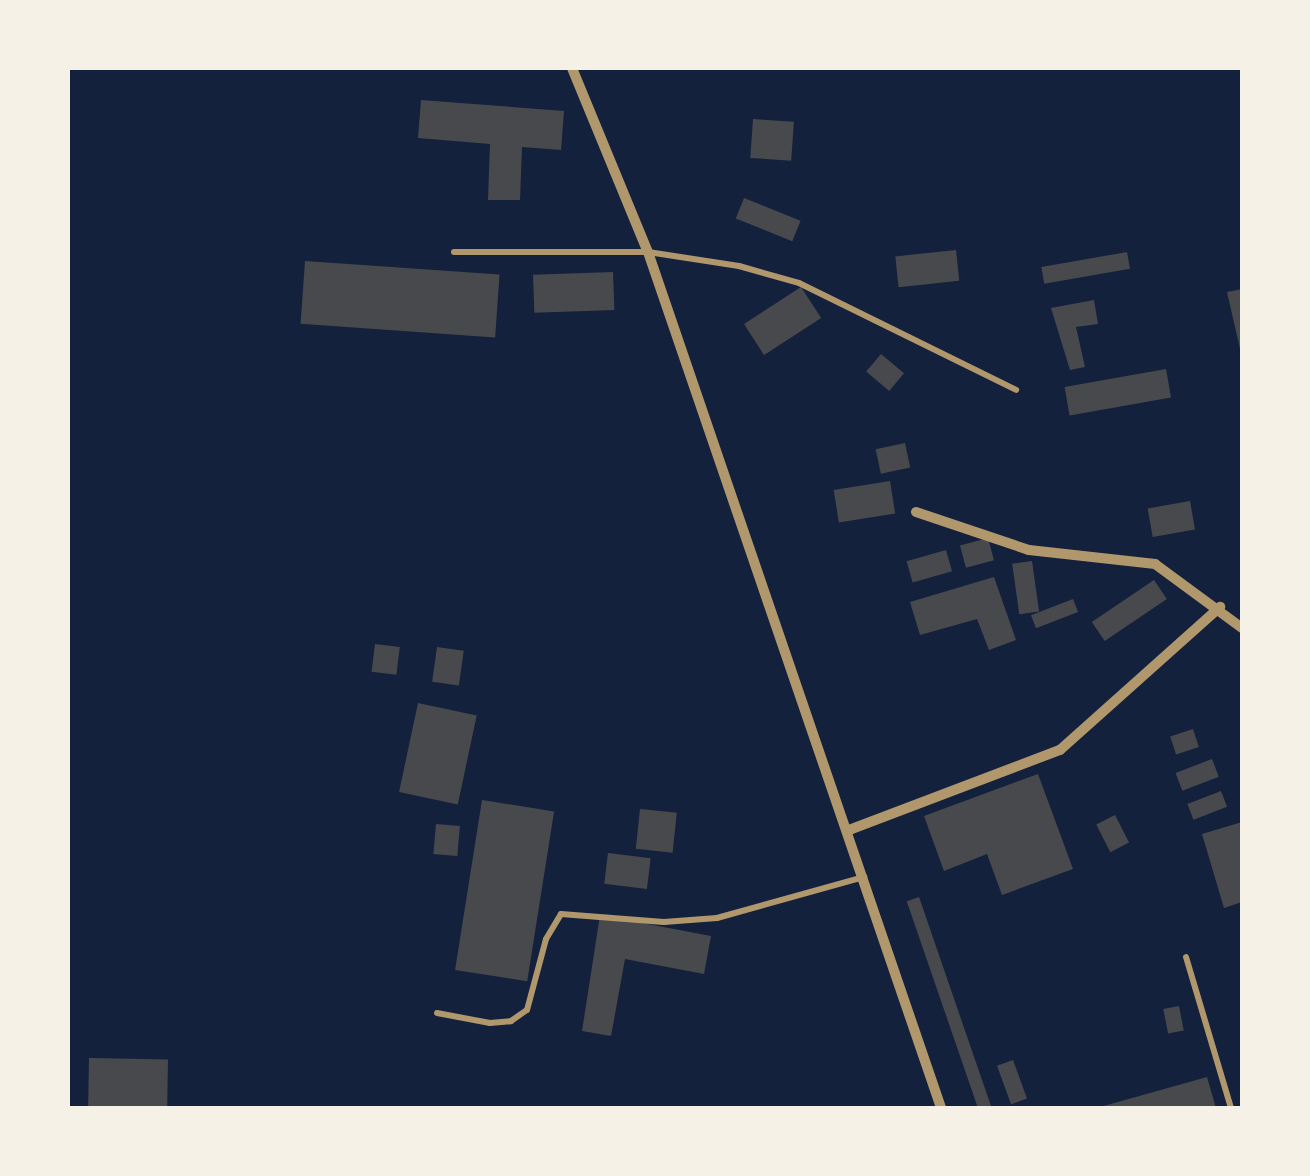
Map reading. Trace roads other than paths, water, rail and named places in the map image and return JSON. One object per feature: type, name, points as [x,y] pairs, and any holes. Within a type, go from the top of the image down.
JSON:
[{"type":"street","points":[[572,68],[648,252],[866,877],[941,1108]]},
{"type":"street","points":[[916,512],[1029,550],[1154,564],[1220,607],[1242,628]]},
{"type":"street","points":[[849,830],[1060,750],[1220,607]]},
{"type":"lane","points":[[454,252],[648,252],[799,283],[1016,390]]},
{"type":"lane","points":[[436,1013],[490,1024],[527,1010],[546,939],[561,914],[664,922],[717,918],[866,877]]},
{"type":"lane","points":[[1186,958],[1231,1108]]}]
